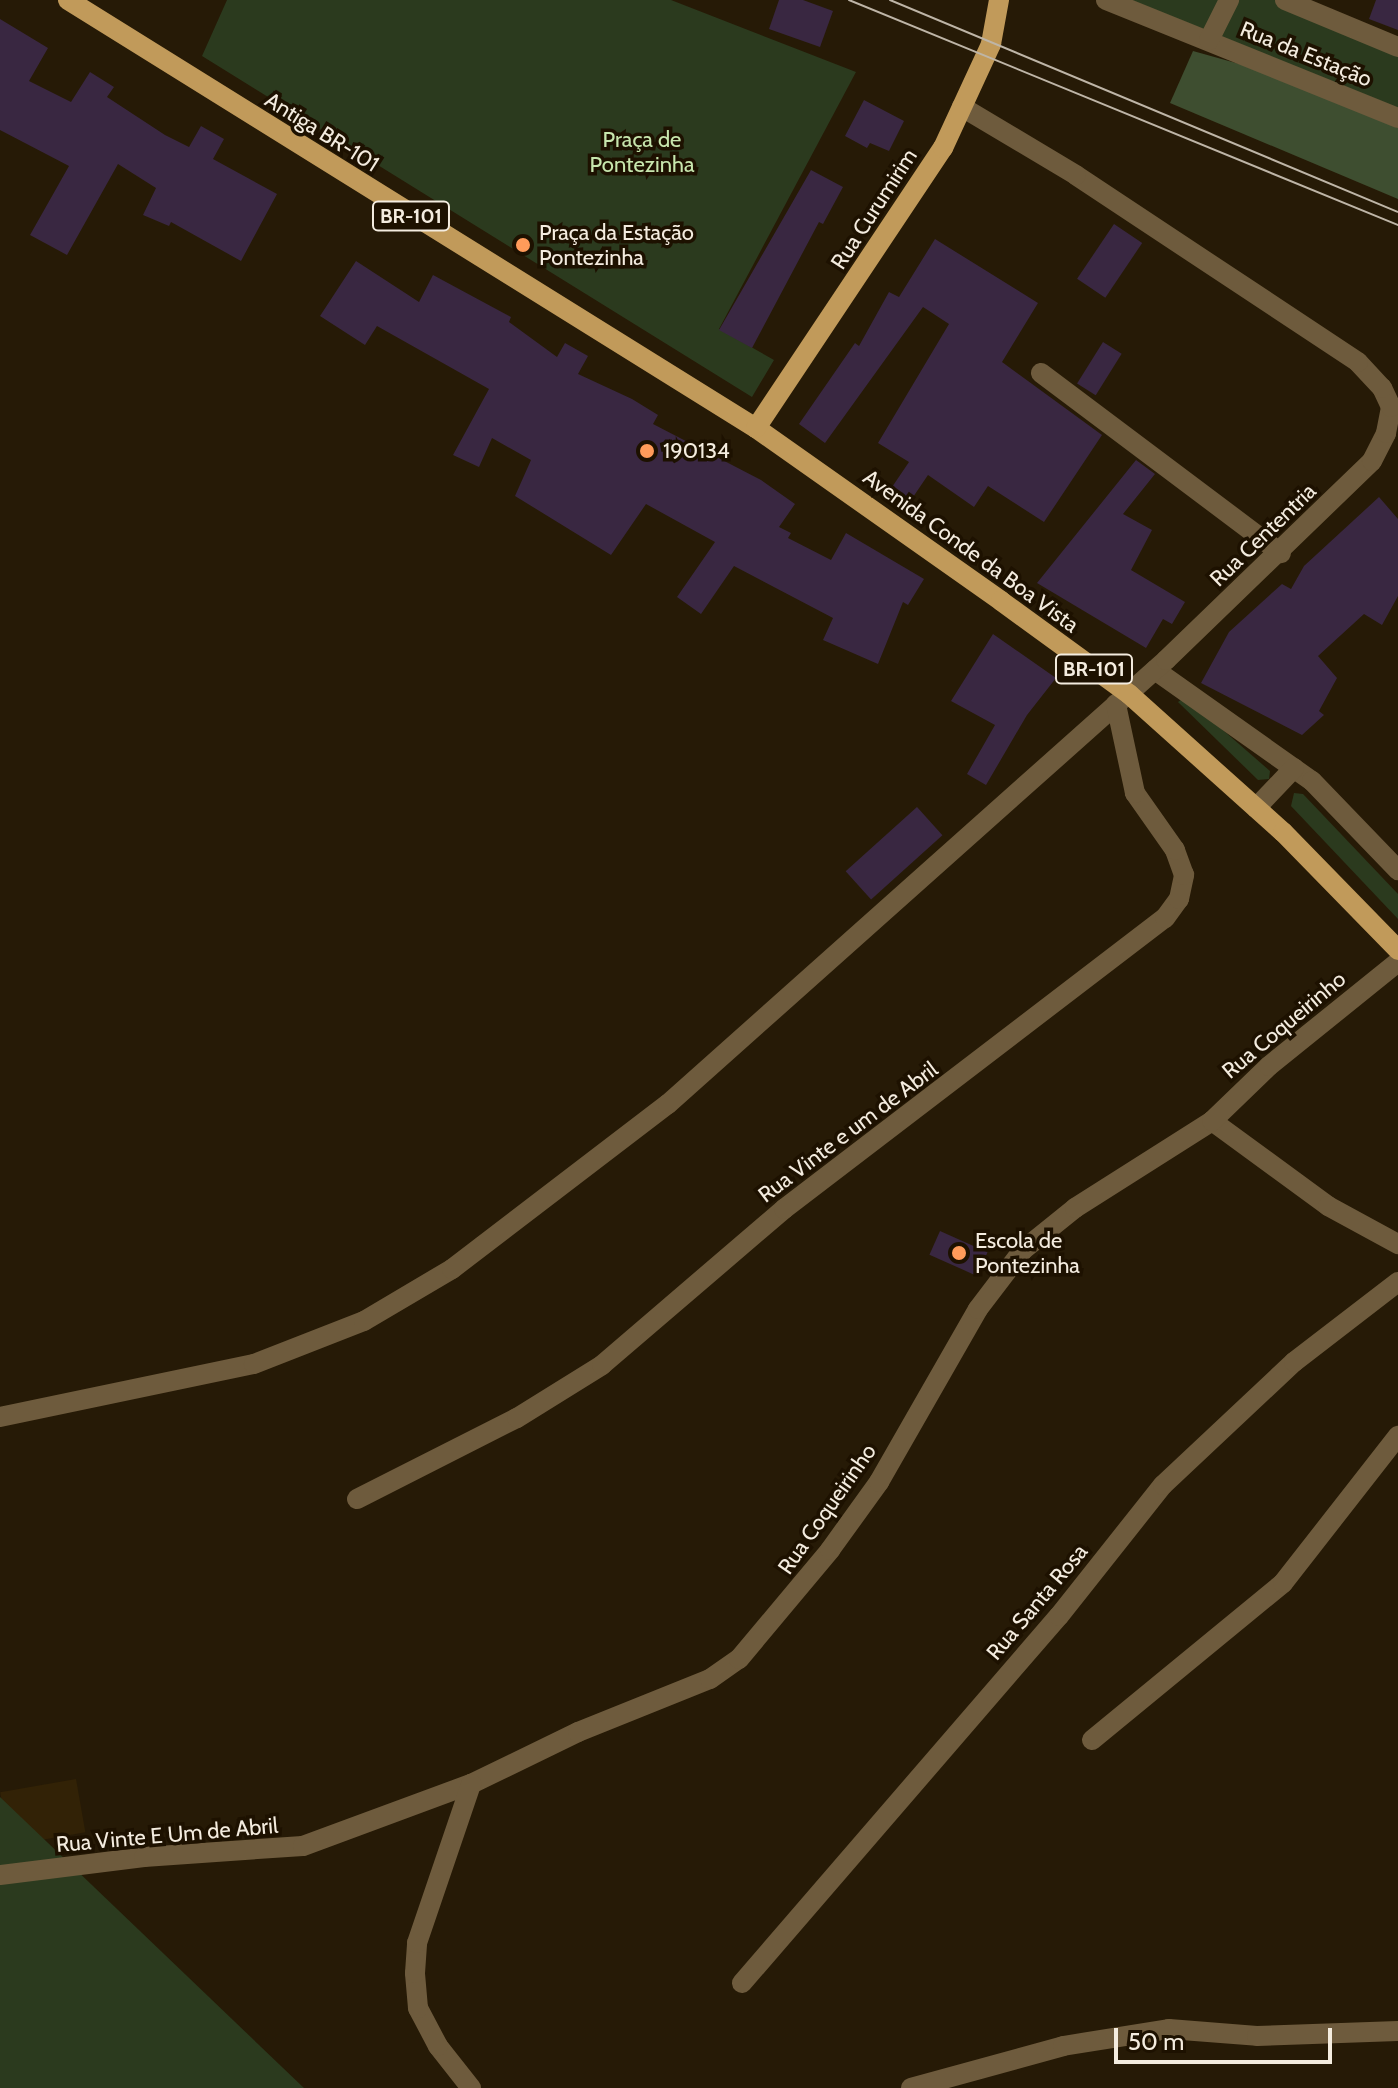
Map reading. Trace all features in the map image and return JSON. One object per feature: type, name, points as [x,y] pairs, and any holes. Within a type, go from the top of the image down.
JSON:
[{"type":"main road","name":"Antiga BR-101","points":[[68,0],[756,428]]},
{"type":"main road","name":"Rua Curumirim","points":[[756,428],[943,148],[991,44],[999,0]]},
{"type":"main road","name":"Avenida Conde da Boa Vista","points":[[756,428],[1122,699],[1256,808],[1398,950]]},
{"type":"street","name":"Rua da Estação","points":[[1106,0],[1398,118]]},
{"type":"street","points":[[1209,40],[1229,0]]},
{"type":"street","points":[[1285,0],[1398,47]]},
{"type":"street","name":"Rua Cententria","points":[[0,1417],[254,1364],[364,1321],[452,1269],[668,1104],[1155,670],[1281,553],[1372,461],[1386,433],[1391,407],[1382,388],[1358,362],[1076,175],[962,107]]},
{"type":"street","points":[[1041,373],[1281,553]]},
{"type":"street","points":[[1155,670],[1294,768],[1398,870]]},
{"type":"street","name":"Rua Vinte e um de Abril","points":[[357,1499],[517,1418],[602,1365],[784,1209],[1165,918],[1179,899],[1184,875],[1175,850],[1135,793],[1122,699]]},
{"type":"street","points":[[1256,808],[1294,768]]},
{"type":"street","name":"Rua Coqueirinho","points":[[471,1784],[578,1732],[710,1679],[739,1659],[785,1608],[879,1482],[978,1309],[1023,1250],[1075,1208],[1212,1121],[1269,1066],[1398,962]]},
{"type":"street","points":[[1212,1121],[1328,1206],[1398,1244]]},
{"type":"street","name":"Rua Santa Rosa","points":[[742,1983],[1059,1616],[1163,1485],[1251,1398],[1395,1290]]},
{"type":"street","points":[[1092,1740],[1283,1583],[1398,1436]]},
{"type":"street","points":[[471,1784],[417,1943],[415,1973],[418,2008],[438,2046],[471,2088]]},
{"type":"street","name":"Rua Vinte E Um de Abril","points":[[0,1875],[144,1857],[250,1854],[303,1846],[471,1784]]},
{"type":"street","points":[[911,2088],[1063,2046],[1169,2029],[1257,2036],[1398,2031]]},
{"type":"shaded area","points":[[76,1779],[85,1832],[10,1846],[0,1792]]},
{"type":"green space","name":"Praça de Pontezinha","points":[[227,0],[671,0],[856,72],[719,329],[774,360],[752,397],[202,56]]},
{"type":"green space","points":[[1131,0],[1275,0],[1398,55],[1398,108]]},
{"type":"green space","points":[[1193,51],[1261,70],[1398,128],[1398,199],[1170,103]]},
{"type":"green space","points":[[1185,697],[1270,771],[1269,779],[1258,780],[1178,702]]},
{"type":"green space","points":[[1294,793],[1303,794],[1398,894],[1398,919],[1291,806]]},
{"type":"green space","points":[[0,1797],[304,2088],[0,2088]]},
{"type":"building","points":[[779,0],[803,0],[833,11],[820,47],[769,29]]},
{"type":"building","points":[[1376,0],[1398,0],[1398,30],[1369,19]]},
{"type":"building","points":[[0,19],[48,48],[29,81],[71,102],[90,72],[114,87],[107,97],[189,147],[201,126],[224,139],[213,159],[277,194],[241,261],[171,222],[169,226],[143,215],[156,188],[118,164],[67,255],[30,235],[69,166],[0,130]]},
{"type":"building","points":[[864,100],[904,121],[889,151],[870,143],[867,148],[845,136]]},
{"type":"building","points":[[811,170],[843,187],[823,224],[819,222],[752,348],[719,330]]},
{"type":"building","points":[[1114,224],[1142,243],[1105,298],[1077,279]]},
{"type":"building","points":[[935,239],[1038,303],[1002,362],[1102,435],[1044,522],[988,486],[974,507],[928,475],[909,503],[890,490],[909,462],[878,443],[949,324],[923,307],[825,443],[799,424],[855,343],[859,346],[889,292],[899,297]]},
{"type":"building","points":[[356,261],[419,302],[433,275],[511,317],[509,322],[557,357],[565,343],[588,356],[578,374],[632,399],[658,415],[653,424],[761,480],[795,504],[779,527],[791,533],[788,538],[831,560],[846,533],[924,579],[908,605],[903,602],[878,664],[823,640],[833,618],[734,566],[701,614],[677,597],[715,542],[646,504],[611,555],[515,496],[531,460],[492,438],[479,467],[453,455],[489,389],[377,326],[365,345],[320,316]]},
{"type":"building","points":[[1103,342],[1122,354],[1096,395],[1077,384]]},
{"type":"building","points":[[1136,460],[1155,474],[1123,514],[1152,530],[1131,570],[1185,602],[1172,624],[1163,619],[1146,648],[1037,583]]},
{"type":"building","points":[[1379,497],[1398,519],[1398,596],[1382,625],[1364,614],[1318,656],[1337,678],[1319,711],[1324,715],[1302,735],[1201,683],[1229,632],[1282,584],[1291,589],[1304,566]]},
{"type":"building","points":[[993,634],[1056,678],[1027,715],[986,785],[967,774],[995,725],[951,701]]},
{"type":"building","points":[[917,807],[942,835],[871,899],[846,871]]},
{"type":"building","name":"Escola de Pontezinha","points":[[940,1231],[988,1252],[977,1276],[929,1255]]},
{"type":"tram line","points":[[849,0],[1398,225]]},
{"type":"tram line","points":[[890,0],[1398,212]]},
{"type":"place","name":"Praça da Estação Pontezinha","points":[[523,245]]},
{"type":"place","name":"190134","points":[[647,451]]},
{"type":"place","name":"Escola de Pontezinha","points":[[959,1253]]}]
